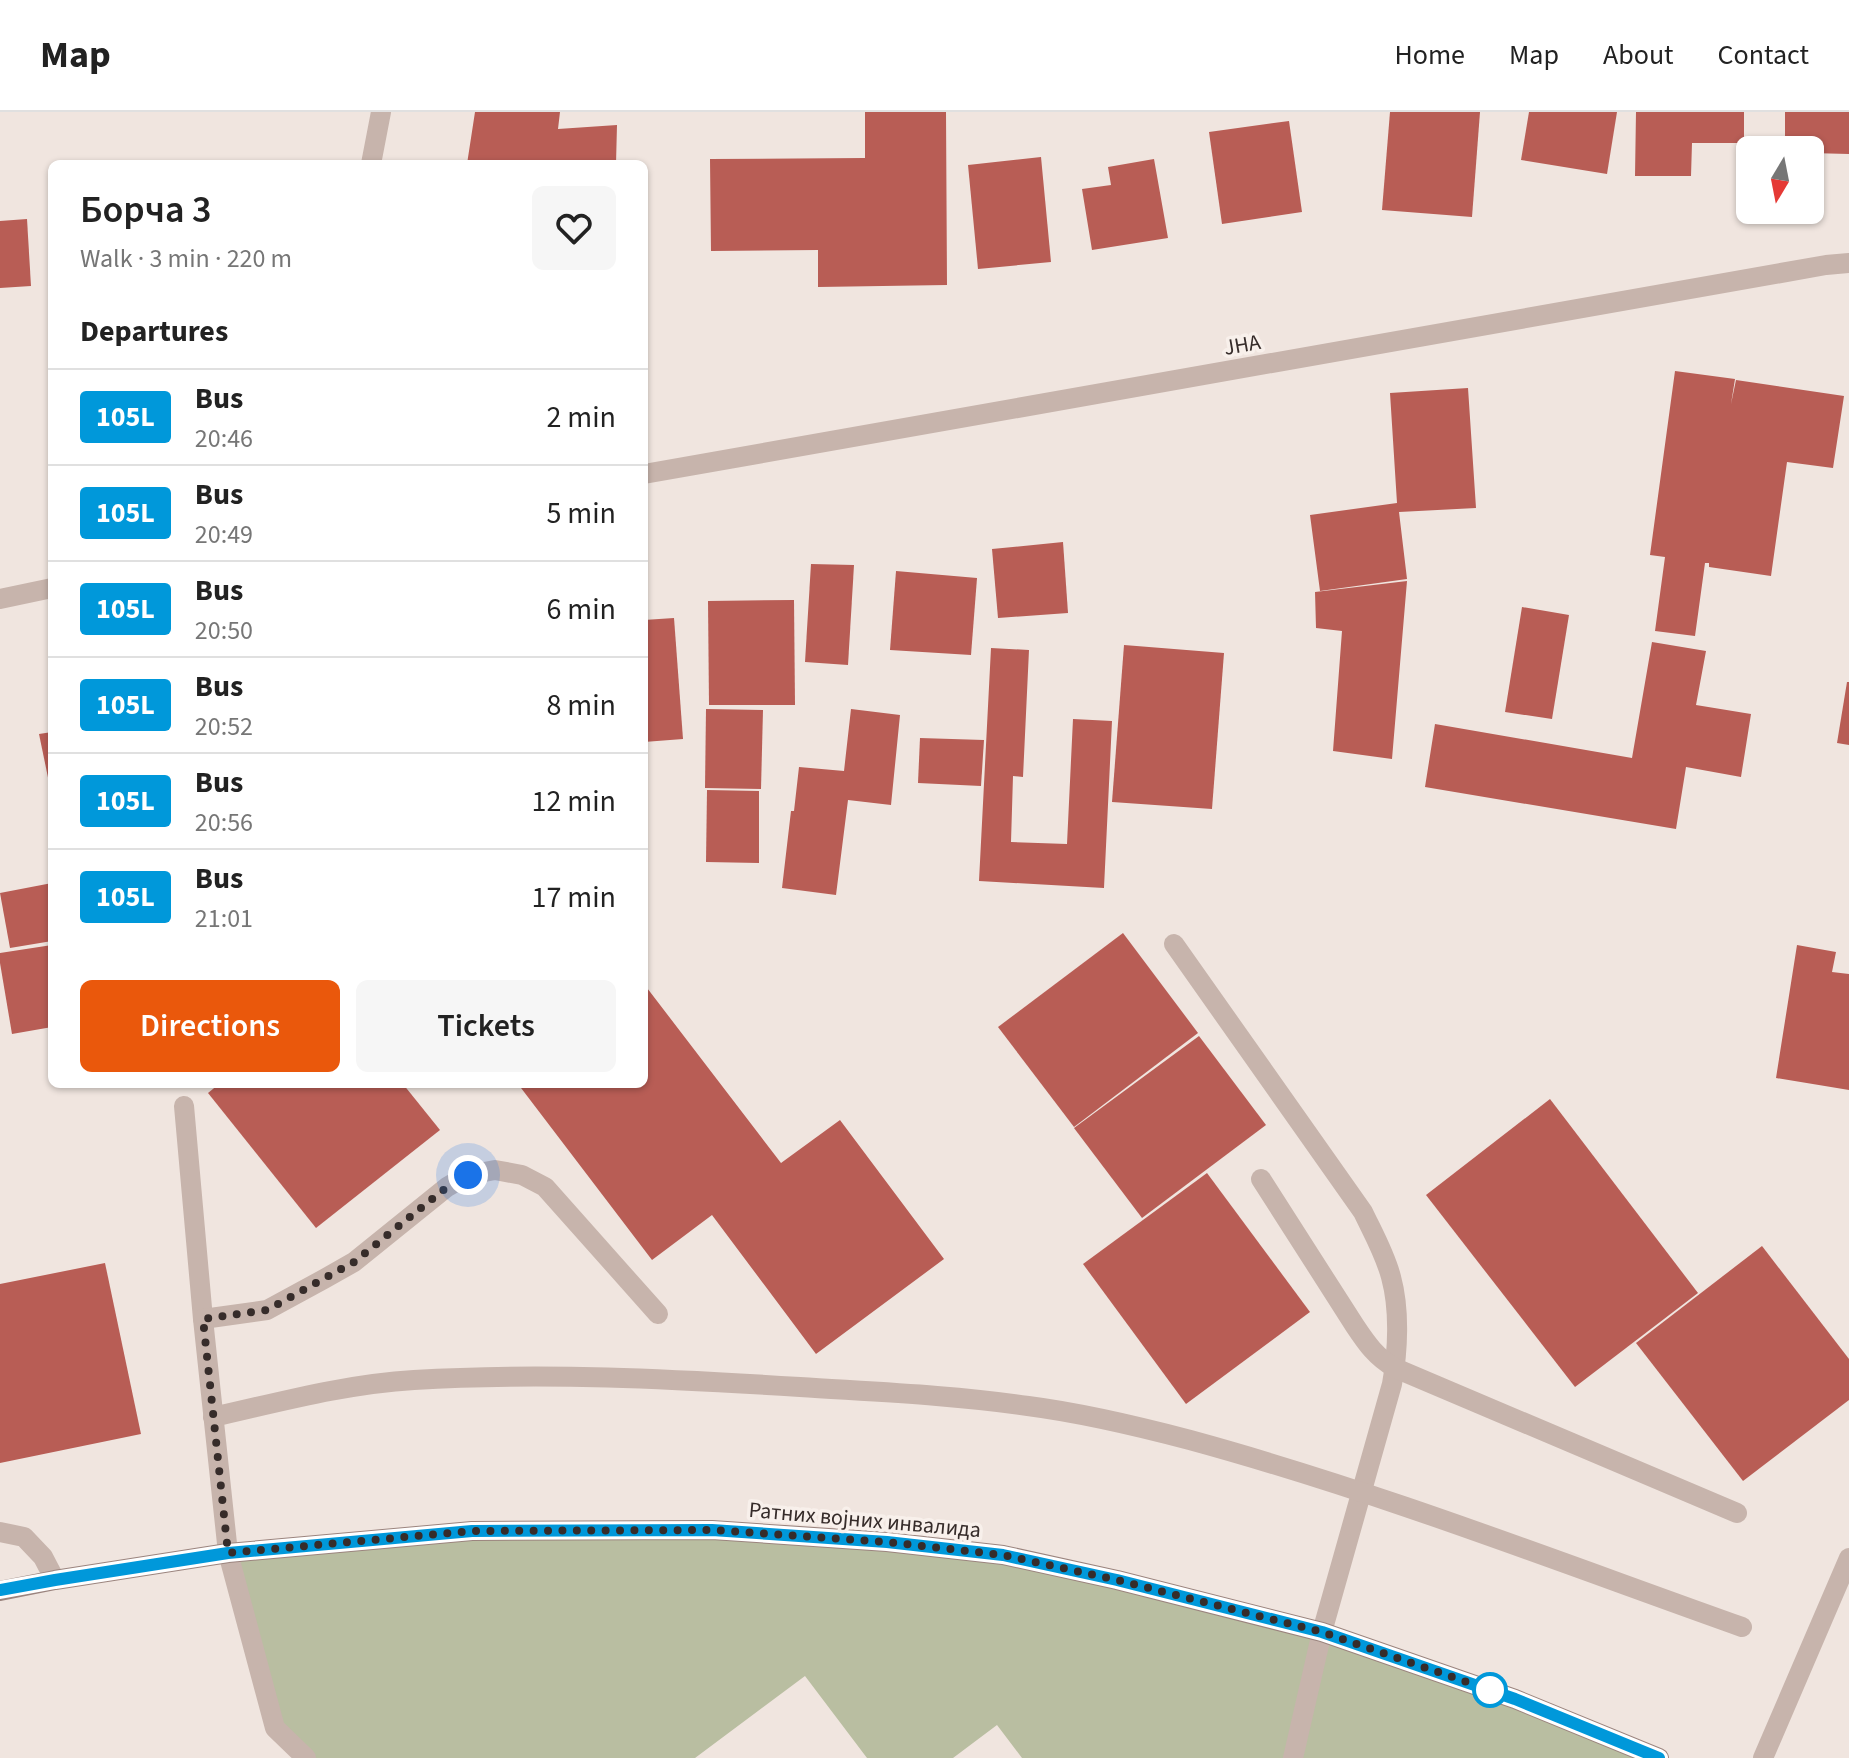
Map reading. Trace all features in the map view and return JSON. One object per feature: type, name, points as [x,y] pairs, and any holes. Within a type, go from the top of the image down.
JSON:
[{"type":"street","points":[[372,160],[381,112]]},
{"type":"street","name":"ЈНА","points":[[648,473],[1849,263]]},
{"type":"street","points":[[0,599],[48,589]]},
{"type":"street","points":[[1174,944],[1363,1212],[1384,1255],[1392,1280],[1396,1310],[1395,1368],[1322,1632],[1293,1758]]},
{"type":"street","points":[[184,1106],[228,1553],[275,1728],[306,1758]]},
{"type":"street","points":[[203,1319],[267,1310],[354,1262],[447,1187],[468,1175],[495,1170],[522,1175],[545,1187],[658,1314]]},
{"type":"street","points":[[1261,1179],[1370,1349],[1383,1361],[1737,1513]]},
{"type":"street","points":[[213,1417],[341,1388],[412,1380],[486,1377],[677,1380],[941,1396],[1031,1406],[1188,1440],[1363,1491],[1742,1627]]},
{"type":"street","name":"Ратних војних инвалида","points":[[0,1591],[228,1553],[472,1531],[712,1530],[887,1542],[1003,1555],[1117,1580],[1322,1632],[1515,1699],[1659,1758]]},
{"type":"street","points":[[0,1532],[24,1537],[43,1557],[55,1580]]},
{"type":"street","points":[[1763,1758],[1849,1558]]},
{"type":"green space","points":[[712,1530],[1003,1555],[1322,1632],[1659,1758],[1022,1758],[997,1725],[953,1758],[867,1758],[805,1676],[695,1758],[306,1758],[275,1728],[228,1553],[472,1531]]},
{"type":"building","points":[[475,112],[560,112],[558,129],[617,125],[616,160],[468,160]]},
{"type":"building","points":[[865,112],[946,112],[947,285],[818,287],[818,250],[711,251],[710,159],[865,158]]},
{"type":"building","points":[[1390,112],[1480,112],[1472,217],[1382,210]]},
{"type":"building","points":[[1529,112],[1617,112],[1607,174],[1521,160]]},
{"type":"building","points":[[1636,112],[1744,112],[1744,136],[1736,136],[1736,143],[1692,143],[1691,176],[1635,176]]},
{"type":"building","points":[[1785,112],[1849,112],[1849,154],[1824,153],[1824,136],[1785,136]]},
{"type":"building","points":[[1289,121],[1302,212],[1222,224],[1209,132]]},
{"type":"building","points":[[1041,157],[1051,262],[978,269],[968,165]]},
{"type":"building","points":[[1154,159],[1168,238],[1092,250],[1082,189],[1111,185],[1108,167]]},
{"type":"building","points":[[27,219],[31,286],[0,288],[0,221]]},
{"type":"building","points":[[1675,371],[1735,379],[1731,404],[1736,380],[1844,396],[1833,468],[1787,462],[1771,576],[1709,567],[1709,563],[1705,563],[1695,636],[1655,631],[1665,557],[1650,555]]},
{"type":"building","points":[[1468,388],[1476,508],[1399,512],[1407,579],[1320,591],[1310,515],[1397,503],[1390,393]]},
{"type":"building","points":[[1063,542],[1068,613],[998,618],[992,549]]},
{"type":"building","points":[[811,564],[854,565],[848,665],[805,662]]},
{"type":"building","points":[[896,571],[977,578],[971,655],[890,650]]},
{"type":"building","points":[[1407,581],[1392,759],[1333,751],[1342,631],[1316,628],[1315,592]]},
{"type":"building","points":[[794,600],[795,705],[709,705],[708,601]]},
{"type":"building","points":[[1522,607],[1569,615],[1552,719],[1505,712]]},
{"type":"building","points":[[674,618],[683,739],[648,742],[648,620]]},
{"type":"building","points":[[1652,642],[1706,651],[1696,705],[1751,714],[1741,777],[1686,767],[1676,829],[1425,787],[1435,724],[1632,758]]},
{"type":"building","points":[[1124,645],[1224,653],[1212,809],[1112,802]]},
{"type":"building","points":[[991,648],[1029,650],[1023,777],[1013,776],[1011,842],[1067,844],[1073,719],[1112,721],[1104,888],[979,881]]},
{"type":"building","points":[[1849,682],[1849,745],[1837,743]]},
{"type":"building","points":[[706,709],[763,710],[761,789],[705,788]]},
{"type":"building","points":[[851,709],[900,715],[891,805],[848,800],[836,895],[782,888],[799,767],[844,771]]},
{"type":"building","points":[[48,733],[48,778],[39,734]]},
{"type":"building","points":[[920,738],[984,740],[981,786],[918,783]]},
{"type":"building","points":[[707,790],[759,791],[759,863],[706,862]]},
{"type":"building","points":[[48,884],[48,942],[10,948],[0,893]]},
{"type":"building","points":[[1123,933],[1198,1033],[1074,1127],[998,1027]]},
{"type":"building","points":[[1797,945],[1836,952],[1832,972],[1849,974],[1849,1090],[1776,1078]]},
{"type":"building","points":[[48,946],[48,1028],[12,1034],[0,953]]},
{"type":"building","points":[[648,989],[781,1163],[840,1120],[944,1259],[816,1354],[712,1215],[652,1260],[521,1088],[648,1088]]},
{"type":"building","points":[[1199,1036],[1266,1125],[1142,1218],[1074,1128]]},
{"type":"building","points":[[214,1088],[406,1088],[440,1130],[316,1228],[208,1093]]},
{"type":"building","points":[[1550,1099],[1698,1293],[1575,1387],[1426,1195]]},
{"type":"building","points":[[1207,1173],[1310,1312],[1186,1404],[1083,1264]]},
{"type":"building","points":[[1762,1246],[1849,1359],[1849,1400],[1743,1481],[1636,1343]]},
{"type":"building","points":[[105,1263],[141,1434],[0,1463],[0,1284]]},
{"type":"bus line","name":"105L","points":[[0,1590],[228,1553],[472,1531],[712,1530],[887,1542],[1003,1555],[1117,1580],[1322,1632],[1515,1699],[1659,1758]]},
{"type":"route","points":[[468,1175],[447,1187],[354,1262],[267,1310],[203,1319],[228,1553],[472,1531],[712,1530],[887,1542],[1003,1555],[1117,1580],[1322,1632],[1493,1691],[1490,1690]]}]
